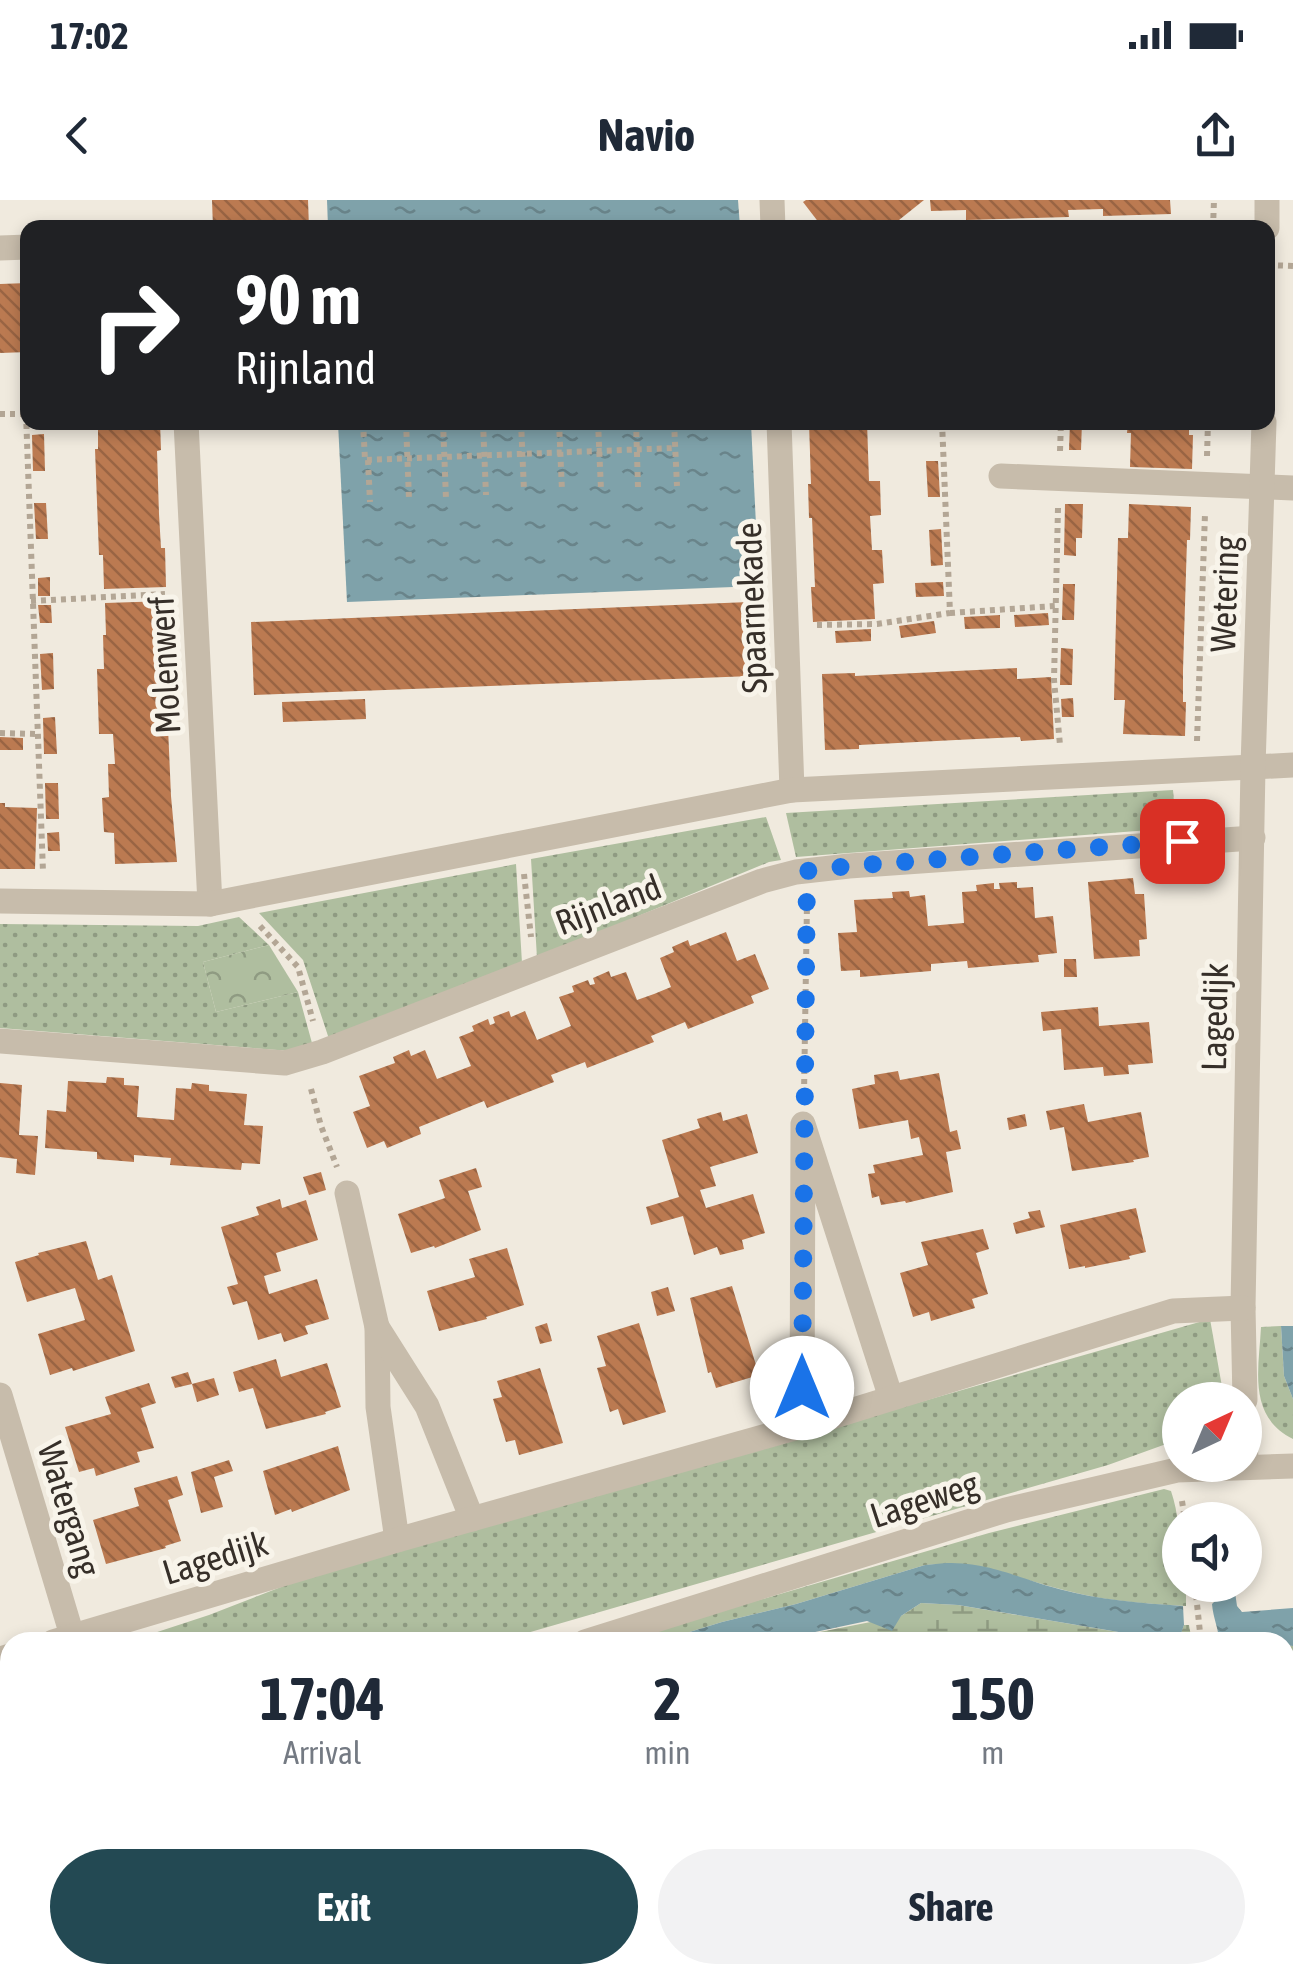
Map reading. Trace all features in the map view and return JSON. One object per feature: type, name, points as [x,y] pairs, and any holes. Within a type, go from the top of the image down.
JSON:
[{"type":"street","name":"Molenwerf","points":[[186,430],[195,593],[223,902]]},
{"type":"street","name":"Spaarnekade","points":[[780,430],[792,790]]},
{"type":"street","name":"Wetering","points":[[1253,767],[1264,430]]},
{"type":"street","points":[[1001,476],[1293,488]]},
{"type":"street","points":[[1253,767],[1293,764]]},
{"type":"street","name":"Rijnland","points":[[0,901],[223,902],[792,790],[1253,767]]},
{"type":"street","name":"Lagedijk","points":[[1244,1382],[1253,767]]},
{"type":"street","name":"Rijnland","points":[[0,1041],[285,1062],[312,1056],[762,881],[849,866],[1252,838]]},
{"type":"street","points":[[803,1124],[891,1398]]},
{"type":"street","points":[[802,1426],[803,1124]]},
{"type":"street","points":[[347,1193],[378,1327],[378,1407],[398,1540]]},
{"type":"street","name":"Lagedijk","points":[[96,1632],[398,1540],[802,1426],[1173,1311],[1243,1308]]},
{"type":"street","points":[[378,1327],[426,1406],[472,1519]]},
{"type":"street","name":"Watergang","points":[[0,1395],[64,1632]]},
{"type":"street","name":"Lageweg","points":[[1262,1467],[1293,1466]]},
{"type":"street","name":"Lageweg","points":[[618,1632],[1006,1510],[1162,1474]]},
{"type":"path","points":[[27,430],[44,901]]},
{"type":"path","points":[[362,430],[364,460],[675,448]]},
{"type":"path","points":[[406,430],[409,499]]},
{"type":"path","points":[[444,430],[446,499]]},
{"type":"path","points":[[483,430],[486,496]]},
{"type":"path","points":[[520,430],[524,490]]},
{"type":"path","points":[[559,430],[562,491]]},
{"type":"path","points":[[598,430],[601,490]]},
{"type":"path","points":[[636,430],[638,487]]},
{"type":"path","points":[[674,430],[677,486]]},
{"type":"path","points":[[942,430],[950,613]]},
{"type":"path","points":[[1061,430],[1054,680],[1062,776]]},
{"type":"path","points":[[1197,770],[1208,430]]},
{"type":"path","points":[[368,460],[370,502]]},
{"type":"path","points":[[32,601],[195,593]]},
{"type":"path","points":[[786,626],[877,624],[950,613],[1056,606]]},
{"type":"path","points":[[0,734],[38,734]]},
{"type":"path","points":[[521,843],[534,970]]},
{"type":"path","points":[[803,1124],[807,871]]},
{"type":"path","points":[[223,902],[298,967],[320,1126],[347,1193]]},
{"type":"path","points":[[1197,1602],[1200,1632]]},
{"type":"green space","points":[[1173,790],[1176,828],[796,857],[786,813]]},
{"type":"green space","points":[[766,817],[781,860],[537,958],[531,859]]},
{"type":"green space","points":[[516,864],[522,963],[329,1039],[303,960],[259,913]]},
{"type":"green space","points":[[239,917],[269,945],[203,962],[216,1012],[298,992],[312,1043],[290,1051],[0,1028],[0,924],[198,926]]},
{"type":"green space","points":[[269,945],[298,992],[216,1012],[203,962]]},
{"type":"green space","points":[[1210,1319],[1221,1382],[1162,1382],[1162,1446],[1108,1465],[531,1632],[157,1632],[299,1580]]},
{"type":"green space","points":[[1281,1326],[1284,1376],[1293,1399],[1293,1439],[1278,1429],[1262,1405],[1262,1382],[1258,1382],[1258,1375],[1261,1327]]},
{"type":"green space","points":[[1164,1489],[1171,1491],[1174,1502],[1162,1502],[1162,1602],[1186,1602],[1186,1606],[1098,1597],[1006,1574],[945,1564],[925,1565],[690,1632],[649,1632],[989,1533]]},
{"type":"green space","points":[[921,1603],[958,1605],[1118,1632],[820,1632],[901,1616]]},
{"type":"water","points":[[327,200],[738,200],[739,220],[328,220]]},
{"type":"water","points":[[338,430],[751,430],[759,586],[347,602]]},
{"type":"water","points":[[1281,1326],[1293,1326],[1293,1399],[1284,1376]]},
{"type":"water","points":[[925,1565],[992,1568],[1090,1596],[1183,1606],[1184,1625],[1182,1632],[1119,1632],[958,1605],[921,1603],[901,1616],[892,1631],[867,1621],[815,1632],[690,1632]]},
{"type":"water","points":[[1236,1602],[1242,1612],[1293,1608],[1293,1632],[1218,1632],[1212,1604]]},
{"type":"building","points":[[212,200],[308,200],[309,220],[213,220]]},
{"type":"building","points":[[924,200],[899,220],[817,220],[803,202]]},
{"type":"building","points":[[930,200],[1170,200],[1171,214],[1103,216],[1103,209],[1068,210],[1069,217],[966,220],[966,210],[931,211]]},
{"type":"building","points":[[20,283],[20,352],[0,353],[0,284]]},
{"type":"building","points":[[98,430],[160,430],[159,514],[166,587],[104,589],[103,555],[99,555]]},
{"type":"building","points":[[809,430],[867,430],[869,481],[880,481],[881,515],[870,516],[872,550],[882,550],[884,583],[873,584],[875,619],[813,622]]},
{"type":"building","points":[[1070,430],[1082,430],[1081,450],[1069,450]]},
{"type":"building","points":[[1189,430],[1189,435],[1193,435],[1192,469],[1130,467],[1131,433],[1127,433]]},
{"type":"building","points":[[44,434],[45,471],[33,471],[32,435]]},
{"type":"building","points":[[926,461],[938,461],[940,497],[928,497]]},
{"type":"building","points":[[34,503],[46,503],[48,539],[36,539]]},
{"type":"building","points":[[1065,504],[1083,504],[1082,538],[1076,538],[1076,556],[1064,555]]},
{"type":"building","points":[[1129,504],[1191,507],[1183,670],[1185,736],[1123,734],[1125,700],[1114,700],[1118,538],[1128,538]]},
{"type":"building","points":[[941,529],[943,565],[931,566],[929,530]]},
{"type":"building","points":[[50,577],[50,596],[38,596],[38,578]]},
{"type":"building","points":[[943,582],[944,596],[916,597],[915,583]]},
{"type":"building","points":[[1063,584],[1075,584],[1074,620],[1062,620]]},
{"type":"building","points":[[167,601],[168,635],[164,636],[177,862],[115,864],[114,833],[104,832],[102,798],[109,797],[108,764],[115,764],[113,734],[99,734],[97,669],[104,669],[105,603]]},
{"type":"building","points":[[749,602],[752,676],[254,695],[251,622]]},
{"type":"building","points":[[38,605],[51,605],[52,623],[40,623]]},
{"type":"building","points":[[1048,613],[1049,625],[1015,627],[1014,615]]},
{"type":"building","points":[[1000,615],[1000,628],[965,629],[964,617]]},
{"type":"building","points":[[934,621],[936,633],[901,638],[899,626]]},
{"type":"building","points":[[871,629],[871,641],[836,643],[835,631]]},
{"type":"building","points":[[1061,648],[1073,649],[1072,685],[1060,685]]},
{"type":"building","points":[[53,653],[54,689],[42,690],[40,654]]},
{"type":"building","points":[[1017,668],[1017,679],[1051,677],[1054,739],[956,740],[825,750],[822,674],[855,676]]},
{"type":"building","points":[[1073,698],[1074,717],[1062,717],[1061,699]]},
{"type":"building","points":[[365,699],[366,719],[283,722],[282,702]]},
{"type":"building","points":[[55,717],[57,754],[44,754],[43,718]]},
{"type":"building","points":[[0,737],[23,738],[23,750],[0,750]]},
{"type":"building","points":[[45,783],[58,783],[59,819],[46,819]]},
{"type":"building","points":[[0,803],[5,803],[5,807],[37,808],[35,869],[0,869]]},
{"type":"building","points":[[59,832],[60,851],[48,851],[47,833]]},
{"type":"building","points":[[1133,878],[1135,894],[1144,894],[1147,939],[1139,940],[1140,956],[1094,959],[1088,882]]},
{"type":"building","points":[[1017,882],[1017,888],[1033,887],[1035,918],[1053,916],[1057,953],[1038,955],[1039,962],[968,968],[967,961],[931,964],[931,971],[860,977],[860,970],[841,971],[838,933],[857,932],[854,900],[893,898],[892,892],[909,891],[910,897],[925,895],[928,926],[964,923],[962,892],[977,891],[976,885],[994,883],[994,889],[1000,889],[999,883]]},
{"type":"building","points":[[726,932],[737,961],[755,954],[769,989],[751,996],[754,1003],[688,1029],[685,1022],[651,1036],[654,1042],[587,1068],[585,1062],[551,1075],[554,1082],[487,1108],[484,1101],[419,1127],[421,1134],[387,1148],[384,1141],[367,1148],[353,1112],[370,1106],[359,1076],[395,1063],[393,1057],[409,1050],[411,1056],[425,1050],[437,1079],[471,1066],[459,1037],[474,1031],[472,1026],[488,1019],[493,1024],[493,1017],[509,1011],[511,1017],[525,1011],[537,1040],[571,1026],[559,997],[574,992],[572,986],[588,980],[590,985],[595,984],[593,978],[609,971],[611,977],[626,972],[637,1000],[671,987],[660,958],[674,952],[672,947],[688,940],[690,946]]},
{"type":"building","points":[[1064,959],[1076,959],[1077,977],[1064,977]]},
{"type":"building","points":[[1098,1007],[1099,1026],[1149,1022],[1153,1063],[1128,1065],[1129,1074],[1104,1076],[1103,1067],[1064,1070],[1061,1029],[1043,1031],[1041,1012]]},
{"type":"building","points":[[898,1071],[900,1080],[939,1073],[950,1132],[957,1130],[961,1149],[946,1152],[953,1192],[881,1205],[879,1196],[872,1198],[868,1174],[875,1173],[873,1165],[923,1155],[919,1137],[911,1139],[908,1120],[859,1129],[852,1089],[875,1084],[874,1075]]},
{"type":"building","points":[[107,1077],[124,1078],[124,1085],[139,1086],[137,1117],[174,1120],[176,1088],[191,1089],[192,1083],[209,1085],[209,1091],[247,1094],[244,1125],[263,1126],[260,1164],[242,1163],[241,1170],[170,1165],[171,1158],[134,1155],[134,1162],[97,1159],[97,1152],[45,1148],[47,1110],[66,1112],[68,1081],[106,1083]]},
{"type":"building","points":[[0,1083],[22,1085],[19,1135],[38,1136],[35,1175],[16,1173],[17,1159],[0,1157]]},
{"type":"building","points":[[1084,1104],[1088,1122],[1141,1112],[1149,1157],[1072,1171],[1064,1127],[1050,1130],[1046,1111]]},
{"type":"building","points":[[721,1112],[723,1121],[747,1114],[758,1153],[710,1167],[716,1186],[700,1190],[706,1208],[753,1194],[765,1233],[742,1240],[744,1249],[720,1255],[717,1247],[694,1255],[683,1216],[651,1225],[646,1207],[679,1197],[662,1140],[700,1128],[697,1119]]},
{"type":"building","points":[[1025,1114],[1027,1126],[1009,1130],[1007,1118]]},
{"type":"building","points":[[476,1168],[482,1187],[468,1191],[481,1230],[411,1253],[398,1214],[445,1198],[439,1180]]},
{"type":"building","points":[[321,1172],[326,1190],[309,1195],[303,1177]]},
{"type":"building","points":[[280,1199],[282,1208],[306,1200],[318,1240],[276,1253],[281,1271],[264,1276],[269,1294],[317,1279],[329,1319],[305,1326],[308,1334],[284,1342],[281,1333],[258,1340],[247,1301],[233,1305],[227,1287],[238,1284],[221,1227],[259,1215],[256,1207]]},
{"type":"building","points":[[1136,1208],[1146,1252],[1129,1256],[1130,1259],[1069,1269],[1060,1225]]},
{"type":"building","points":[[1040,1210],[1045,1227],[1016,1234],[1013,1223],[1030,1218],[1028,1212]]},
{"type":"building","points":[[983,1229],[989,1249],[976,1253],[988,1294],[972,1299],[975,1308],[931,1321],[929,1312],[913,1317],[900,1273],[928,1265],[921,1242]]},
{"type":"building","points":[[86,1241],[98,1280],[112,1275],[135,1351],[50,1375],[38,1334],[85,1320],[75,1288],[27,1302],[15,1262]]},
{"type":"building","points":[[507,1248],[524,1305],[439,1331],[427,1291],[475,1277],[469,1259]]},
{"type":"building","points":[[732,1286],[759,1375],[716,1388],[711,1372],[708,1373],[690,1298]]},
{"type":"building","points":[[668,1287],[675,1311],[657,1316],[651,1292]]},
{"type":"building","points":[[547,1323],[552,1341],[540,1344],[535,1327]]},
{"type":"building","points":[[639,1323],[666,1412],[623,1425],[618,1409],[610,1412],[597,1368],[606,1366],[597,1336]]},
{"type":"building","points":[[276,1359],[281,1377],[327,1363],[341,1407],[266,1429],[253,1388],[239,1392],[233,1372]]},
{"type":"building","points":[[540,1368],[563,1443],[519,1455],[515,1440],[506,1442],[493,1399],[502,1397],[497,1381]]},
{"type":"building","points":[[188,1372],[192,1384],[175,1388],[171,1377]]},
{"type":"building","points":[[214,1378],[219,1395],[197,1402],[192,1384]]},
{"type":"building","points":[[149,1383],[156,1403],[141,1408],[154,1448],[137,1452],[140,1462],[96,1476],[94,1468],[79,1472],[65,1427],[111,1414],[105,1397]]},
{"type":"building","points":[[338,1446],[350,1490],[275,1515],[263,1471]]},
{"type":"building","points":[[229,1460],[233,1471],[214,1477],[223,1507],[201,1513],[191,1472]]},
{"type":"building","points":[[177,1476],[183,1495],[168,1500],[181,1541],[106,1564],[93,1520],[139,1506],[134,1488]]},
{"type":"route","points":[[802,1388],[807,871],[1182,841]]}]
